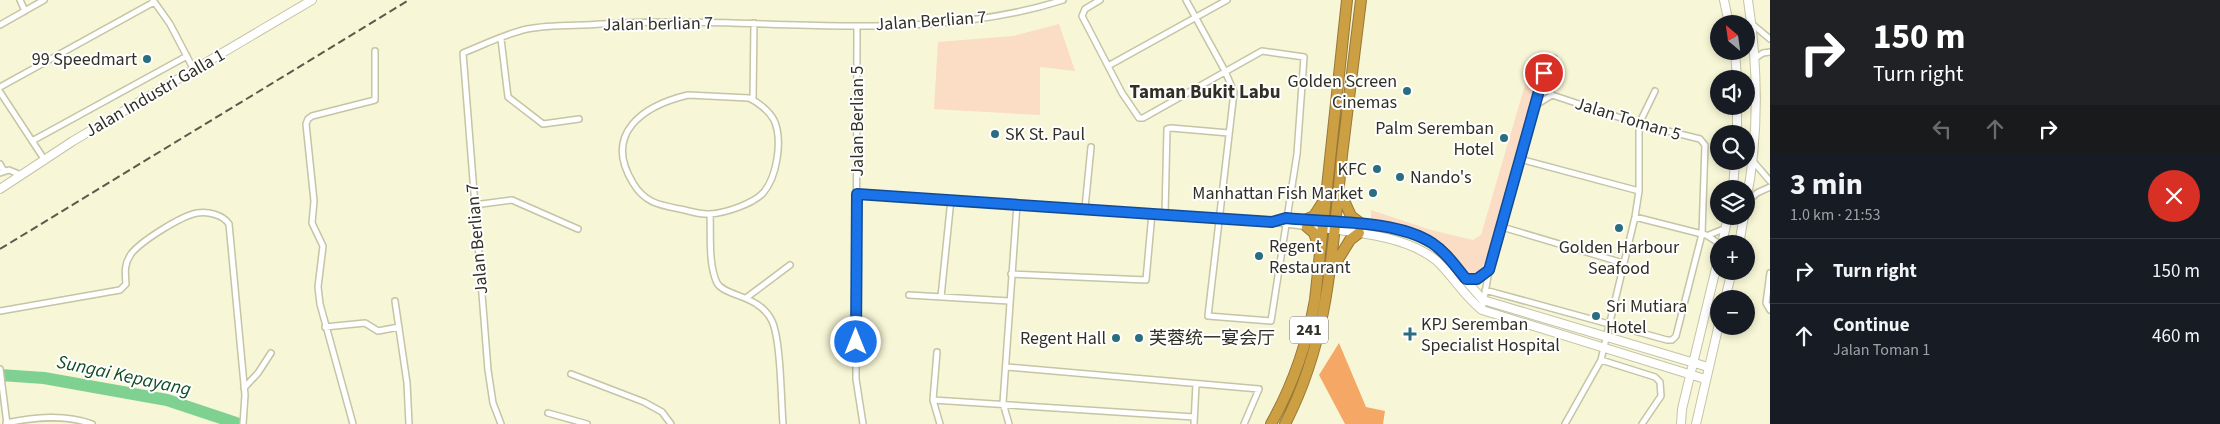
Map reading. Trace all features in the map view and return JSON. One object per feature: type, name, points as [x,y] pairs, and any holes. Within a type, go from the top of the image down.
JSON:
[{"type":"highway","name":"241","points":[[1271,424],[1298,366],[1309,334],[1323,225],[1347,0]]},
{"type":"highway","name":"241","points":[[1285,424],[1309,371],[1320,334],[1332,270],[1361,0]]},
{"type":"highway","points":[[1332,270],[1345,248],[1361,229],[1351,216],[1340,191]]},
{"type":"highway","points":[[1320,250],[1314,233],[1306,224],[1316,213],[1326,196]]},
{"type":"street","points":[[20,0],[25,10]]},
{"type":"street","points":[[0,25],[44,0]]},
{"type":"street","name":"Jalan Industri Galla 1","points":[[0,188],[44,159],[312,0]]},
{"type":"street","name":"Jalan Berlian 7","points":[[857,27],[980,19],[1033,10],[1063,0]]},
{"type":"street","points":[[1100,0],[1085,9],[1081,14],[1108,66],[1139,118],[1225,70],[1262,51],[1304,57],[1297,154],[1284,225],[1272,321],[1208,316],[1234,92],[1225,70],[1186,0]]},
{"type":"street","points":[[1108,66],[1227,0]]},
{"type":"street","points":[[1724,0],[1727,15]]},
{"type":"street","points":[[1748,0],[1750,15]]},
{"type":"street","points":[[0,87],[154,1],[170,24],[194,70]]},
{"type":"street","name":"Jalan berlian 7","points":[[463,53],[527,29],[639,22],[754,23],[857,27]]},
{"type":"street","points":[[753,100],[754,23]]},
{"type":"street","points":[[1755,26],[1770,39]]},
{"type":"street","name":"Jalan Berlian 5","points":[[857,27],[856,380],[863,424]]},
{"type":"street","points":[[501,39],[508,97],[543,124],[579,119]]},
{"type":"street","points":[[353,424],[343,381],[325,328],[318,287],[323,246],[312,224],[314,201],[306,124],[312,116],[375,100],[375,51]]},
{"type":"street","points":[[1755,58],[1763,52],[1770,52]]},
{"type":"street","name":"Jalan Berlian 7","points":[[463,53],[488,370],[493,403],[502,424]]},
{"type":"street","points":[[32,141],[187,56]]},
{"type":"street","name":"Jalan Toman 5","points":[[1535,106],[1551,58],[1546,85],[1552,95],[1640,124],[1703,142],[1705,145],[1704,235]]},
{"type":"street","points":[[1754,60],[1754,125]]},
{"type":"street","points":[[1565,424],[1601,360],[1635,216],[1639,191],[1640,124],[1655,91]]},
{"type":"street","points":[[0,92],[44,159]]},
{"type":"street","points":[[688,95],[758,102],[774,120],[776,132],[778,148],[769,184],[762,194],[751,200],[732,209],[710,214],[664,206],[644,199],[624,168],[621,153],[626,131],[643,113],[667,100],[688,95]]},
{"type":"street","name":"Jalan Toman 5","points":[[1535,106],[1552,95]]},
{"type":"street","points":[[1482,310],[1489,270],[1535,106]]},
{"type":"street","points":[[1165,214],[1167,130],[1171,128],[1229,133]]},
{"type":"street","points":[[1085,208],[1091,148]]},
{"type":"street","points":[[1520,159],[1639,191]]},
{"type":"street","points":[[0,164],[2,172],[21,174]]},
{"type":"street","points":[[1755,164],[1770,181]]},
{"type":"street","points":[[1755,195],[1761,190],[1770,187]]},
{"type":"street","points":[[857,194],[1085,208],[1272,222],[1284,225],[1306,224],[1361,229],[1391,227],[1418,235],[1434,244],[1483,300],[1708,367]]},
{"type":"street","points":[[474,205],[512,200],[578,229]]},
{"type":"street","points":[[941,297],[951,200]]},
{"type":"street","points":[[1009,424],[1002,403],[1007,367],[1008,301],[1017,204]]},
{"type":"street","points":[[0,311],[120,290],[124,287],[125,266],[132,253],[156,234],[197,213],[215,214],[227,221],[235,270],[244,388],[245,416],[243,424]]},
{"type":"street","points":[[1011,274],[1146,280],[1152,213]]},
{"type":"street","points":[[710,214],[712,263],[717,283],[723,289],[760,305],[772,321],[776,337],[783,424]]},
{"type":"street","points":[[1635,216],[1710,237]]},
{"type":"street","points":[[1272,222],[1286,218],[1306,224]]},
{"type":"street","points":[[1724,235],[1726,225]]},
{"type":"street","points":[[1502,226],[1623,263]]},
{"type":"street","points":[[1704,235],[1715,234],[1726,228]]},
{"type":"street","points":[[1361,229],[1424,253],[1436,261],[1468,298],[1482,310],[1704,379]]},
{"type":"street","points":[[1485,290],[1672,340],[1676,336],[1704,235]]},
{"type":"street","points":[[746,298],[790,265]]},
{"type":"street","points":[[1466,279],[1477,279],[1489,270]]},
{"type":"street","points":[[1770,274],[1766,303],[1770,310]]},
{"type":"street","points":[[1680,424],[1692,363],[1713,280]]},
{"type":"street","points":[[909,295],[1008,301]]},
{"type":"street","points":[[395,301],[407,382],[408,424]]},
{"type":"street","points":[[1525,312],[1528,302]]},
{"type":"street","points":[[325,328],[356,323],[365,323],[378,331],[399,327]]},
{"type":"street","points":[[1696,424],[1704,379],[1716,335]]},
{"type":"street","points":[[937,352],[933,400],[940,424]]},
{"type":"street","points":[[244,388],[258,373],[271,353]]},
{"type":"street","points":[[1601,360],[1655,377],[1660,382],[1661,396],[1642,424]]},
{"type":"street","points":[[1007,367],[1259,389],[1244,424]]},
{"type":"street","points":[[0,369],[6,423],[38,417],[84,421],[92,424]]},
{"type":"street","points":[[571,374],[644,402],[662,412],[671,424]]},
{"type":"street","points":[[1194,424],[1196,384]]},
{"type":"street","points":[[933,400],[1194,417]]},
{"type":"street","points":[[548,413],[587,424]]},
{"type":"shaded area","points":[[1059,24],[1075,71],[1040,67],[1040,115],[934,109],[938,42],[1013,36]]},
{"type":"shaded area","points":[[1532,61],[1545,65],[1510,192],[1480,274],[1470,277],[1431,241],[1417,232],[1371,219],[1371,210],[1431,230],[1473,240],[1481,235]]},
{"type":"shaded area","points":[[1339,343],[1366,407],[1385,411],[1383,424],[1345,424],[1319,375]]},
{"type":"waterway","name":"Sungai Kepayang","points":[[0,375],[44,378],[167,400],[239,424]]},
{"type":"railway","points":[[0,249],[409,0]]},
{"type":"place","name":"99 Speedmart","points":[[147,59]]},
{"type":"place","name":"Golden Screen Cinemas","points":[[1407,91]]},
{"type":"place","name":"SK St. Paul","points":[[995,134]]},
{"type":"place","name":"Palm Seremban Hotel","points":[[1504,138]]},
{"type":"place","name":"KFC","points":[[1377,169]]},
{"type":"place","name":"Nando's","points":[[1400,177]]},
{"type":"place","name":"Manhattan Fish Market","points":[[1373,193]]},
{"type":"place","name":"Golden Harbour Seafood","points":[[1619,228]]},
{"type":"place","name":"Regent Restaurant","points":[[1259,256]]},
{"type":"place","name":"Sri Mutiara Hotel","points":[[1596,316]]},
{"type":"place","name":"KPJ Seremban Specialist Hospital","points":[[1410,334]]},
{"type":"place","name":"Regent Hall","points":[[1116,338]]},
{"type":"place","name":"芙蓉统一宴会厅","points":[[1139,338]]},
{"type":"district","name":"Taman Bukit Labu","points":[[1205,92]]},
{"type":"route","points":[[856,342],[857,194],[1272,222],[1286,218],[1391,227],[1418,235],[1434,244],[1466,279],[1477,279],[1489,270],[1544,73]]}]
